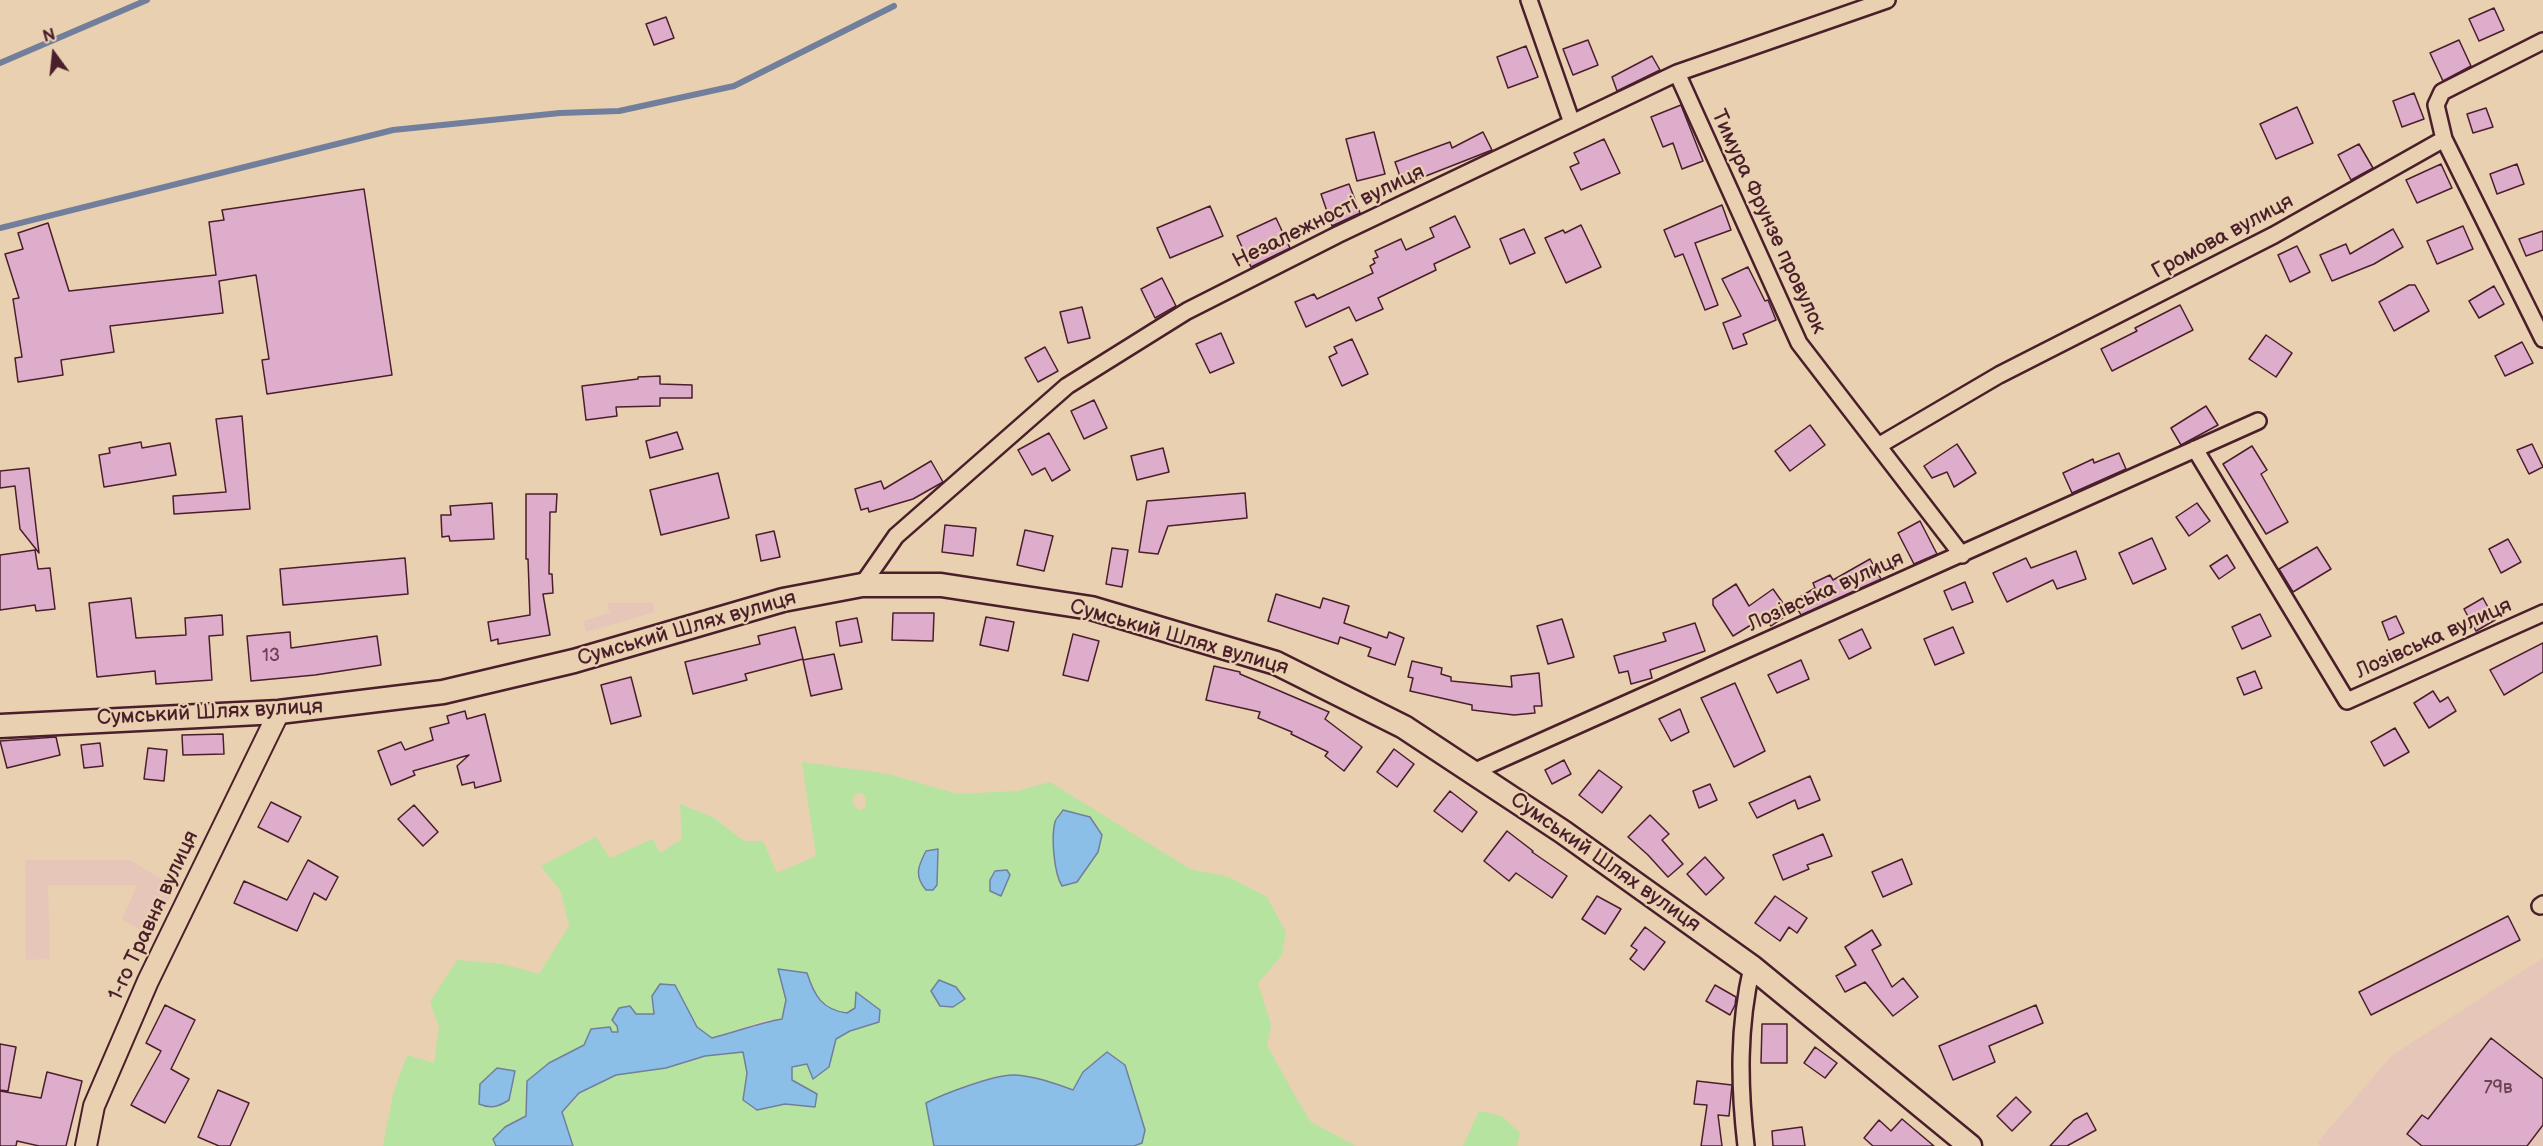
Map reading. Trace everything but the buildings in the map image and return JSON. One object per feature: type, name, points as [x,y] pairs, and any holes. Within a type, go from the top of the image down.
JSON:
[{"type":"main road","name":"Сумський Шлях вулиця","points":[[0,726],[279,712],[443,692],[574,661],[783,600],[862,585],[941,585],[1091,608],[1276,663],[1404,727],[1563,832],[1752,967],[1970,1146]]},
{"type":"street","points":[[1529,0],[1572,123]]},
{"type":"street","name":"Незалежності вулиця","points":[[862,585],[896,536],[1067,386],[1187,311],[1337,235],[1677,73],[1887,0]]},
{"type":"street","points":[[2543,41],[2442,92],[2436,105],[2444,139],[2543,339]]},
{"type":"street","name":"Тимура Фрунзе провулок","points":[[1677,73],[1798,343],[1962,555]]},
{"type":"street","name":"Громова вулиця","points":[[1878,446],[1999,375],[2274,235],[2444,139]]},
{"type":"street","name":"Лозівська вулиця","points":[[1473,772],[2258,421]]},
{"type":"street","name":"Лозівська вулиця","points":[[2195,449],[2347,701],[2543,613]]},
{"type":"street","name":"1-го Травня вулиця","points":[[86,1146],[94,1106],[148,981],[279,712]]},
{"type":"street","points":[[1746,1146],[1741,1095],[1741,1024],[1752,967]]},
{"type":"shaded area","points":[[607,603],[653,603],[655,612],[586,632],[583,621],[610,613]]},
{"type":"shaded area","points":[[25,860],[130,860],[175,888],[151,936],[122,919],[137,885],[48,885],[50,959],[26,960]]},
{"type":"shaded area","points":[[2543,958],[2543,1146],[2320,1146],[2317,1143],[2391,1056]]},
{"type":"green space","points":[[802,762],[889,774],[957,794],[1017,791],[1050,782],[1190,869],[1229,877],[1267,897],[1286,932],[1282,955],[1258,983],[1271,1025],[1267,1045],[1311,1122],[1356,1146],[1134,1146],[1142,1143],[1136,1104],[1125,1065],[1083,1072],[1073,1090],[1049,1081],[926,1103],[934,1146],[573,1146],[562,1112],[579,1093],[616,1075],[666,1068],[705,1056],[744,1052],[747,1073],[743,1100],[756,1110],[785,1104],[815,1106],[792,1080],[792,1067],[807,1064],[814,1078],[829,1067],[836,1039],[850,1031],[879,1022],[856,993],[855,1008],[847,1013],[831,1009],[816,995],[807,973],[779,969],[786,1000],[782,1019],[763,1021],[712,1038],[697,1027],[675,985],[655,1014],[636,1015],[617,1026],[618,1033],[609,1034],[584,1044],[527,1081],[526,1116],[505,1127],[493,1139],[496,1146],[383,1146],[393,1094],[407,1055],[434,1063],[439,1027],[430,1002],[457,960],[503,964],[539,974],[569,926],[561,892],[541,866],[596,837],[610,858],[653,839],[660,853],[682,839],[680,804],[714,818],[744,841],[763,841],[777,873],[816,856]],"holes":[[[861,793],[865,796],[866,808],[858,810],[852,802],[854,795]],[[1055,821],[1099,828],[1100,846],[1091,861],[1055,866]],[[926,851],[939,855],[936,863],[938,878],[917,873]],[[514,1071],[512,1091],[479,1096],[482,1083],[495,1074]]]},
{"type":"green space","points":[[1479,1111],[1502,1116],[1520,1133],[1517,1146],[1463,1146]]},
{"type":"water","points":[[1063,810],[1090,817],[1102,835],[1098,852],[1077,882],[1062,886],[1055,864],[1053,837],[1056,819]]},
{"type":"water","points":[[938,849],[937,885],[933,890],[926,890],[920,880],[919,866],[926,851]]},
{"type":"water","points":[[1007,870],[1010,875],[1001,896],[990,891],[990,880],[995,871]]},
{"type":"water","points":[[778,969],[807,973],[816,995],[831,1009],[847,1013],[855,1008],[856,992],[880,1010],[879,1022],[850,1031],[836,1039],[829,1067],[813,1079],[807,1064],[792,1067],[792,1080],[817,1094],[815,1107],[785,1104],[757,1110],[743,1100],[747,1073],[743,1052],[705,1056],[666,1068],[616,1075],[579,1093],[562,1112],[573,1146],[496,1146],[493,1139],[505,1127],[526,1116],[527,1081],[549,1063],[584,1045],[591,1029],[610,1027],[612,1032],[618,1032],[612,1020],[619,1008],[630,1006],[636,1014],[654,1014],[652,996],[660,984],[675,985],[697,1027],[712,1038],[782,1019],[786,1000]]},
{"type":"water","points":[[939,980],[956,987],[965,999],[953,1007],[940,1006],[931,991]]},
{"type":"water","points":[[1107,1052],[1125,1065],[1145,1130],[1142,1143],[1134,1146],[934,1146],[926,1103],[970,1085],[1014,1075],[1037,1078],[1073,1090],[1083,1072]]},
{"type":"water","points":[[497,1068],[515,1071],[509,1100],[494,1106],[479,1104],[480,1084]]},
{"type":"waterway","points":[[0,63],[147,0]]},
{"type":"waterway","points":[[0,228],[393,130],[560,113],[619,111],[734,86],[894,6]]}]
